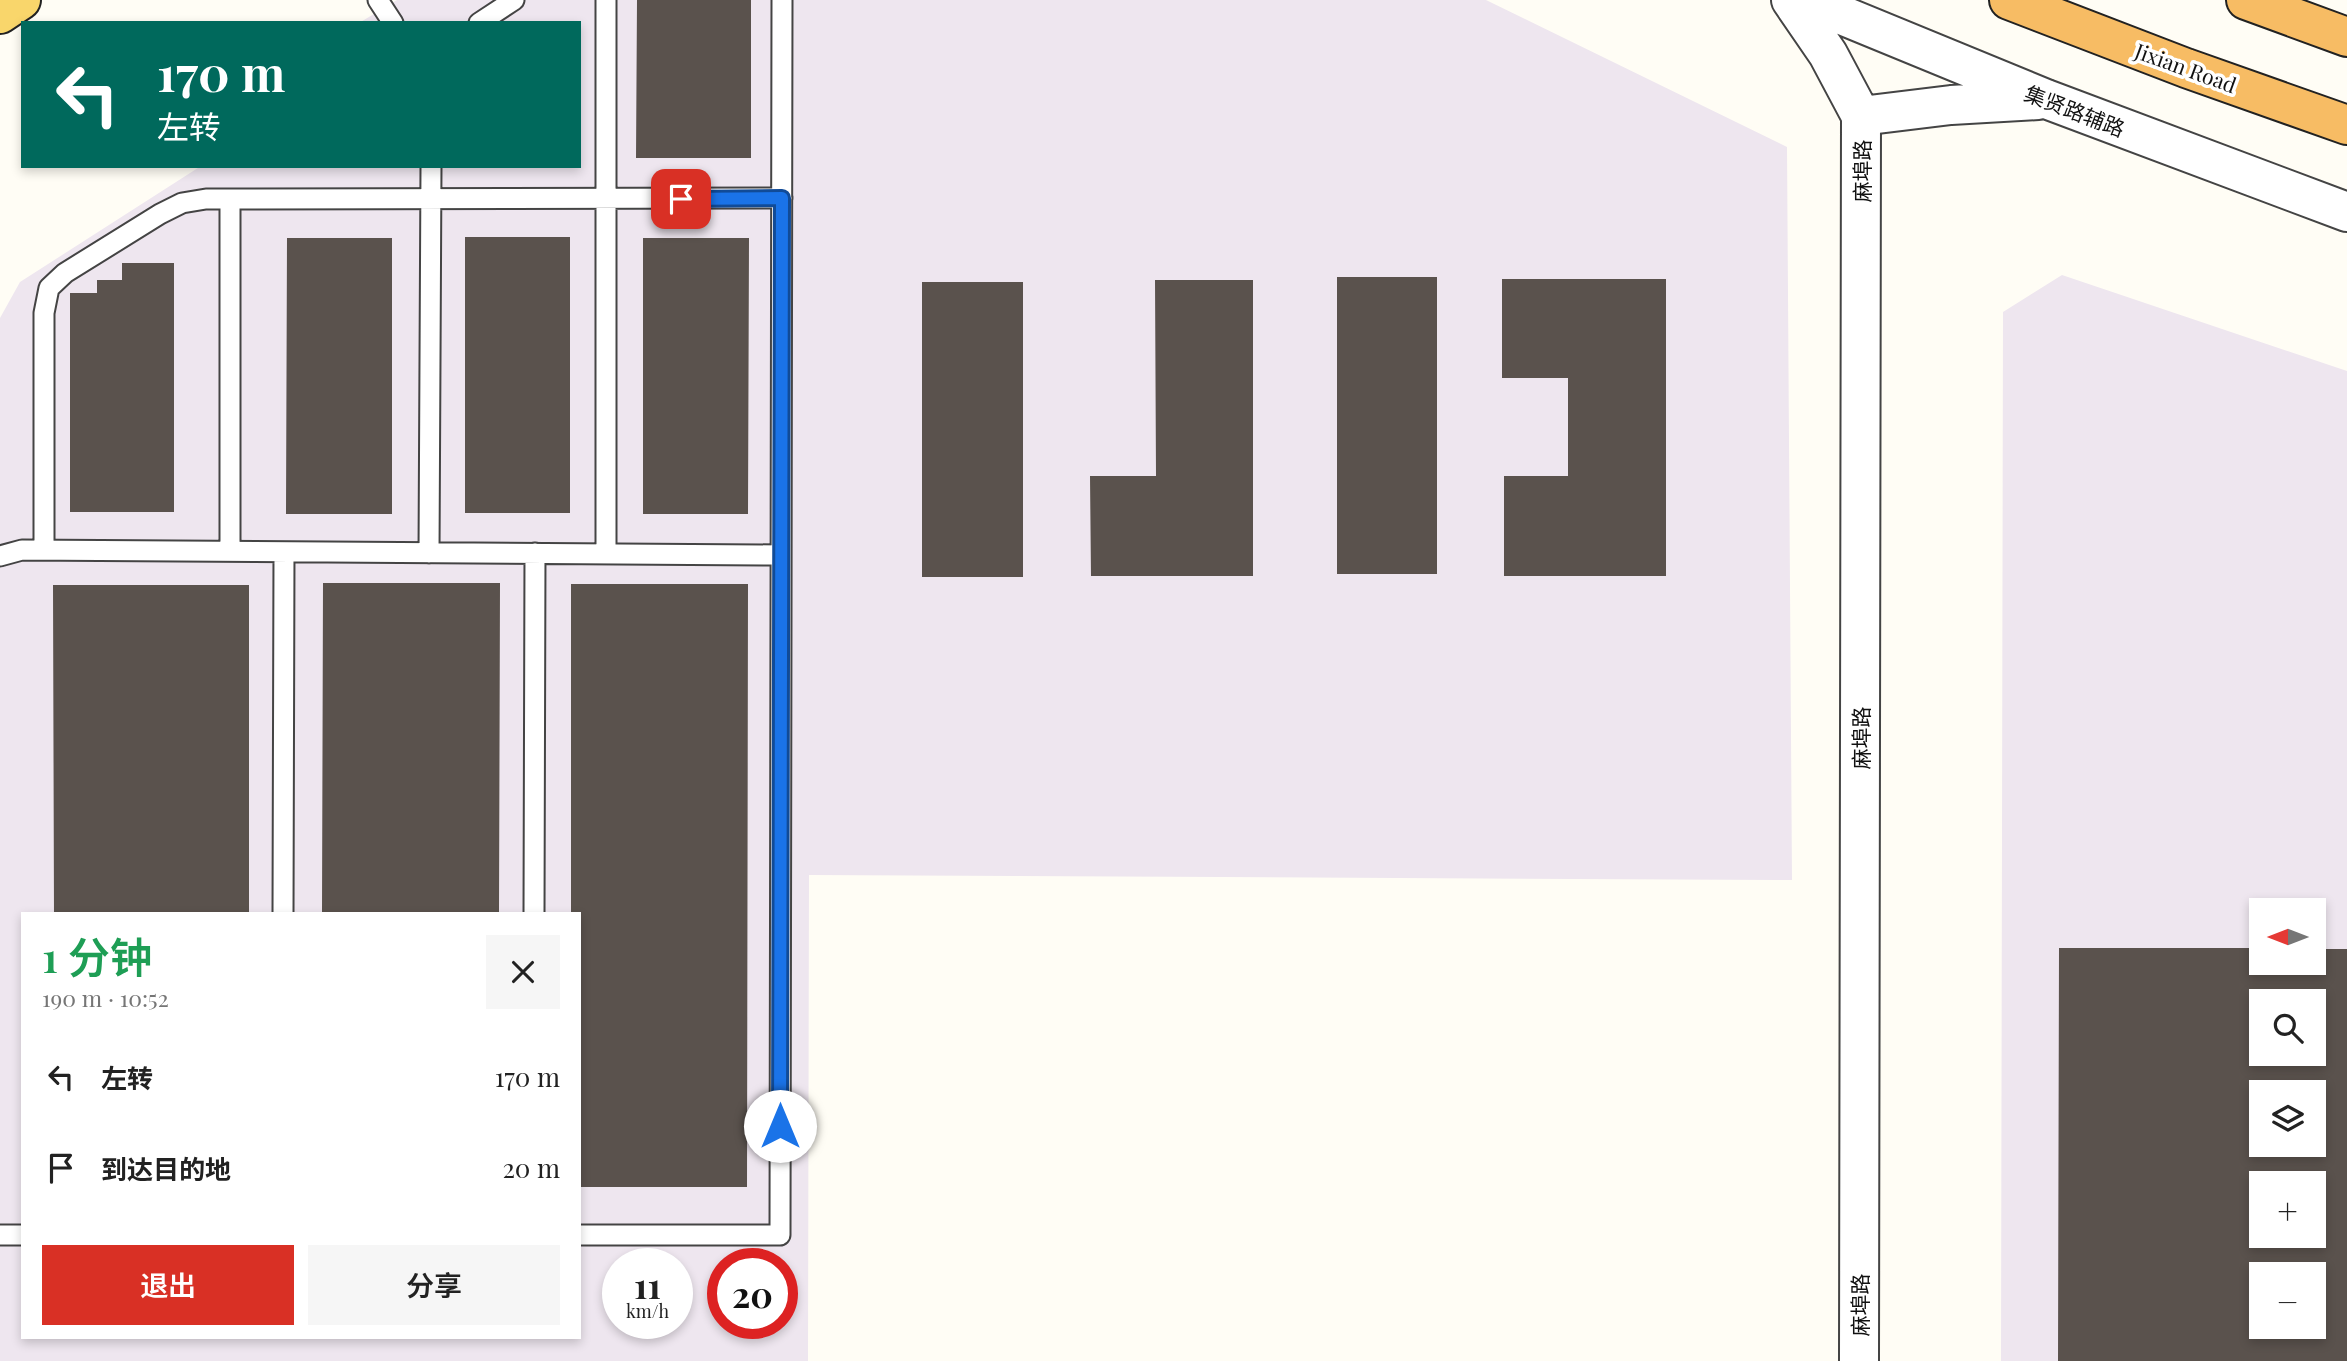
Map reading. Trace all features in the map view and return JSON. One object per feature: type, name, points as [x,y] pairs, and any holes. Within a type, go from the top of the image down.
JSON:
[{"type":"highway","points":[[2246,0],[2347,37]]},
{"type":"highway","name":"Jixian Road","points":[[2017,4],[2347,125]]},
{"type":"main road","points":[[0,14],[20,0]]},
{"type":"street","points":[[1791,0],[1828,54],[1861,116],[1951,105],[2046,99]]},
{"type":"street","name":"集贤路辅路","points":[[1805,0],[2046,99],[2347,212]]},
{"type":"street","name":"麻埠路","points":[[1859,1361],[1861,116]]},
{"type":"lane","points":[[378,0],[392,21]]},
{"type":"lane","points":[[482,21],[514,0]]},
{"type":"lane","points":[[606,0],[606,554]]},
{"type":"lane","points":[[581,1235],[780,1235],[782,0]]},
{"type":"lane","points":[[429,553],[431,168]]},
{"type":"lane","points":[[44,550],[44,313],[49,288],[65,273],[171,208],[194,201],[230,199],[782,198]]},
{"type":"lane","points":[[230,199],[230,551]]},
{"type":"lane","points":[[0,556],[22,550],[781,555]]},
{"type":"lane","points":[[283,912],[284,552]]},
{"type":"lane","points":[[534,912],[535,553]]},
{"type":"lane","points":[[0,1235],[21,1235]]},
{"type":"shaded area","points":[[397,0],[1486,0],[1787,147],[1792,880],[809,875],[808,1361],[0,1361],[0,318],[20,282],[198,168],[581,168],[581,21],[362,21]]},
{"type":"shaded area","points":[[2062,275],[2347,371],[2347,1361],[2001,1361],[2003,312]]},
{"type":"building","points":[[637,0],[751,0],[751,158],[636,158]]},
{"type":"building","points":[[465,237],[570,237],[570,513],[465,513]]},
{"type":"building","points":[[287,238],[392,238],[392,514],[286,514]]},
{"type":"building","points":[[643,238],[749,238],[748,514],[643,514]]},
{"type":"building","points":[[122,263],[174,263],[174,512],[70,512],[70,293],[97,293],[97,280],[122,280]]},
{"type":"building","points":[[1337,277],[1437,277],[1437,574],[1337,574]]},
{"type":"building","points":[[1502,279],[1666,279],[1666,576],[1504,576],[1504,476],[1568,476],[1568,378],[1502,378]]},
{"type":"building","points":[[1155,280],[1253,280],[1253,576],[1091,576],[1090,476],[1156,476]]},
{"type":"building","points":[[922,282],[1023,282],[1023,577],[922,577]]},
{"type":"building","points":[[323,583],[500,583],[499,912],[322,912]]},
{"type":"building","points":[[571,584],[748,584],[747,1187],[581,1187],[581,912],[571,912]]},
{"type":"building","points":[[53,585],[249,585],[249,912],[54,912]]},
{"type":"building","points":[[2059,948],[2249,948],[2249,975],[2326,975],[2326,949],[2347,949],[2347,1361],[2058,1361]]},
{"type":"route","points":[[681,199],[782,198],[780,1126]]}]
